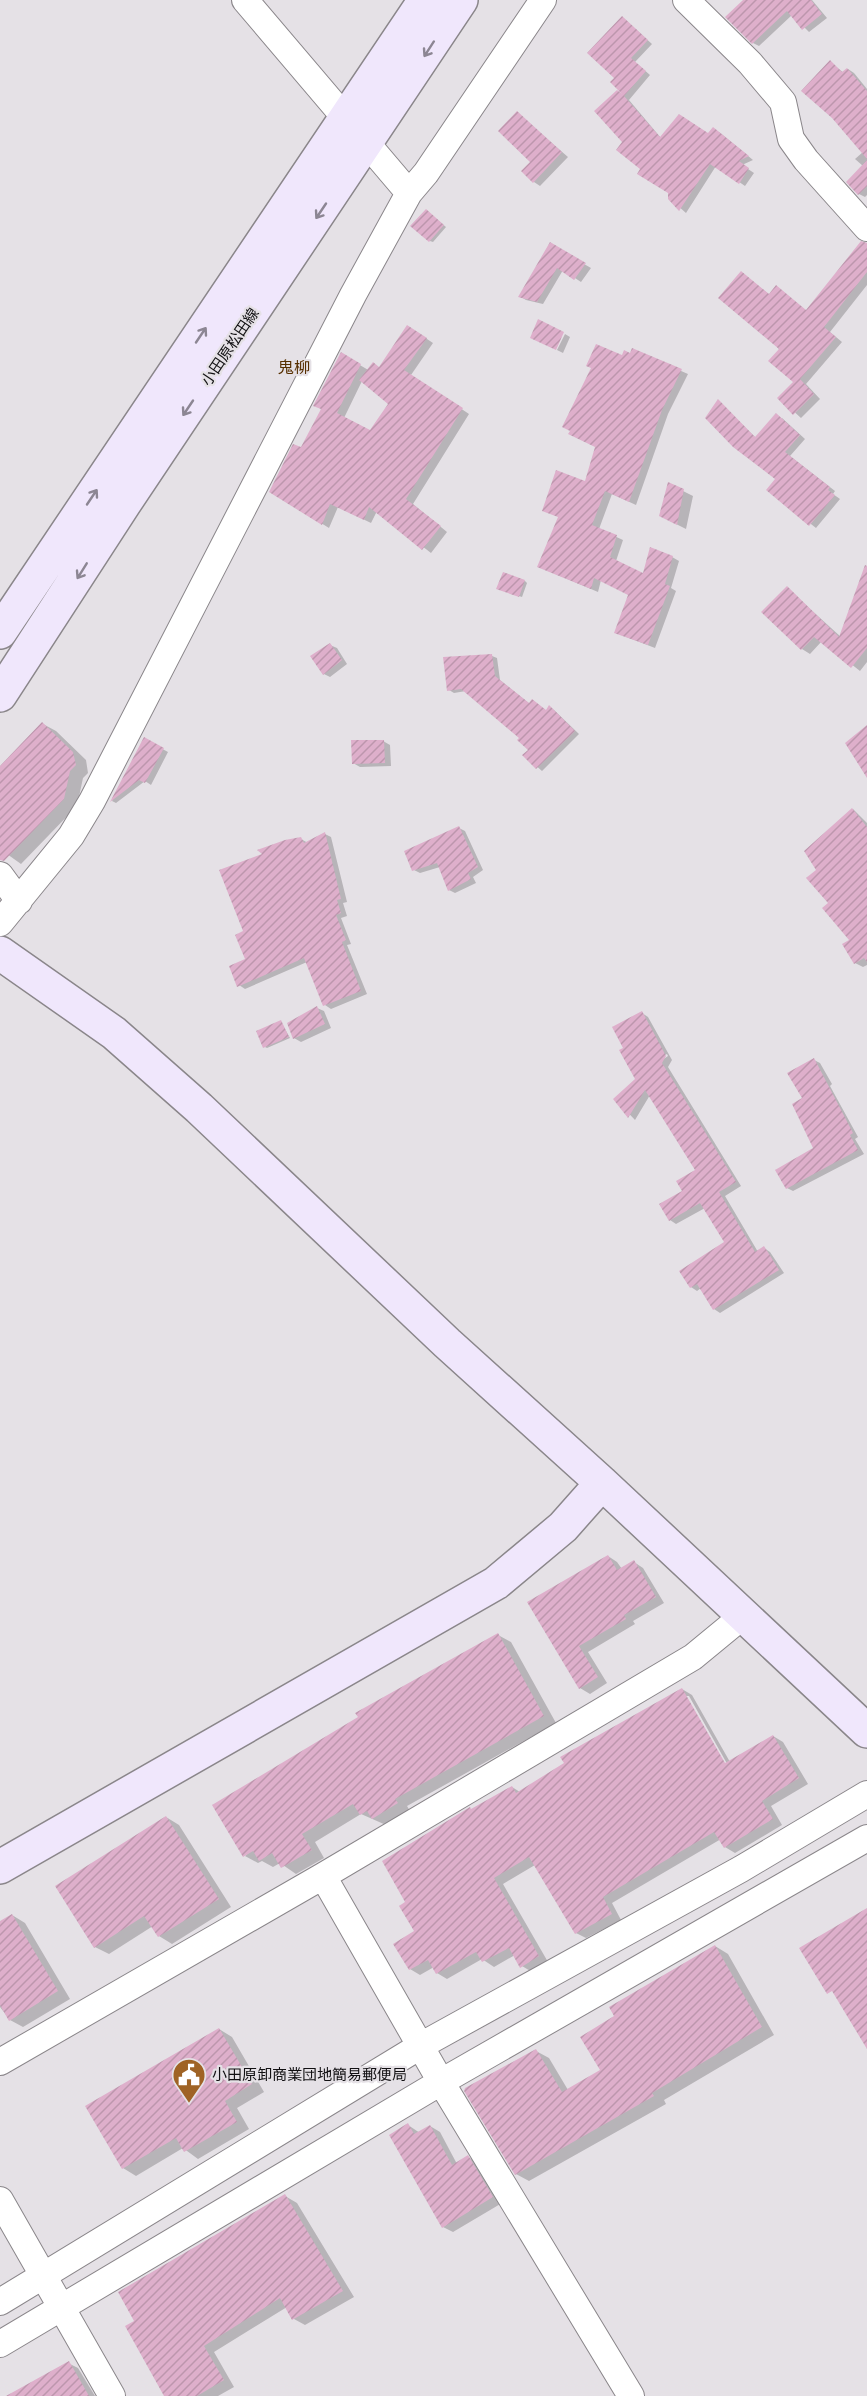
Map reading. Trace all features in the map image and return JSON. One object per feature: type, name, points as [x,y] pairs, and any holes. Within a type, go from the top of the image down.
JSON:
[{"type":"street","points":[[245,0],[409,194]]},
{"type":"street","name":"小田原松田線","points":[[0,632],[425,0]]},
{"type":"street","name":"小田原松田線","points":[[0,695],[130,494],[461,0]]},
{"type":"street","points":[[0,923],[71,836],[92,801],[353,295],[409,194],[426,173],[543,0]]},
{"type":"street","points":[[686,0],[750,63],[783,102],[791,139],[806,160],[867,228]]},
{"type":"street","points":[[0,875],[19,900]]},
{"type":"street","points":[[0,953],[114,1033],[199,1108],[447,1343],[744,1614],[867,1731]]},
{"type":"street","points":[[0,1867],[496,1583],[563,1527],[602,1483]]},
{"type":"street","points":[[0,2062],[323,1876],[693,1658],[744,1614]]},
{"type":"street","points":[[0,2302],[422,2045],[741,1869],[867,1794]]},
{"type":"street","points":[[0,2344],[441,2082],[867,1838]]},
{"type":"street","points":[[741,1869],[758,1900]]},
{"type":"street","points":[[323,1876],[422,2045],[441,2082],[631,2396]]},
{"type":"street","points":[[0,2200],[112,2396]]},
{"type":"building","points":[[743,0],[811,0],[822,14],[802,30],[787,11],[752,44],[725,17]]},
{"type":"building","points":[[622,16],[648,40],[631,58],[646,71],[624,96],[660,137],[679,114],[708,133],[713,127],[749,156],[739,161],[749,168],[739,184],[710,164],[679,211],[668,199],[668,193],[637,174],[640,169],[616,150],[622,142],[594,111],[617,90],[622,94],[610,82],[614,78],[587,53]]},
{"type":"building","points":[[830,60],[842,72],[847,68],[867,91],[867,159],[832,118],[801,91]]},
{"type":"building","points":[[517,111],[562,152],[533,183],[521,171],[530,162],[498,131]]},
{"type":"building","points":[[867,160],[867,186],[858,195],[846,182]]},
{"type":"building","points":[[426,209],[444,225],[429,242],[410,226]]},
{"type":"building","points":[[861,241],[867,243],[867,272],[824,327],[836,337],[800,379],[814,394],[793,415],[777,398],[793,382],[768,361],[779,349],[718,298],[741,271],[769,294],[776,285],[806,310]]},
{"type":"building","points":[[550,242],[586,263],[574,280],[557,268],[537,302],[518,297]]},
{"type":"building","points":[[538,319],[564,332],[556,350],[530,338]]},
{"type":"building","points":[[407,325],[427,338],[404,370],[463,408],[406,499],[441,526],[422,550],[369,507],[364,520],[330,504],[322,525],[269,492],[293,444],[301,447],[321,409],[313,406],[341,352],[361,364],[337,413],[370,430],[388,404],[359,380],[373,362],[379,367]]},
{"type":"building","points":[[596,344],[622,355],[624,350],[630,353],[632,348],[682,369],[662,410],[629,502],[605,491],[592,525],[617,535],[610,557],[643,573],[650,547],[673,556],[665,584],[670,586],[648,645],[614,633],[628,595],[594,578],[591,589],[537,567],[558,517],[542,511],[556,470],[585,481],[595,447],[568,434],[570,431],[562,427],[591,368],[586,366]]},
{"type":"building","points":[[718,399],[755,437],[776,413],[800,435],[785,452],[830,487],[828,490],[835,495],[809,526],[766,490],[775,479],[733,447],[705,418]]},
{"type":"building","points":[[668,482],[684,489],[677,525],[659,516]]},
{"type":"building","points":[[865,565],[867,566],[867,648],[851,668],[814,637],[801,650],[761,612],[787,586],[839,637]]},
{"type":"building","points":[[503,572],[525,580],[519,597],[496,589]]},
{"type":"building","points":[[330,643],[342,660],[323,675],[310,656]]},
{"type":"building","points":[[492,654],[495,676],[529,703],[532,699],[546,710],[549,705],[575,731],[536,769],[522,755],[528,750],[517,740],[519,738],[461,689],[447,691],[443,657]]},
{"type":"building","points":[[42,722],[73,752],[76,765],[70,771],[64,799],[4,861],[0,860],[0,766]]},
{"type":"building","points":[[867,725],[867,778],[845,743]]},
{"type":"building","points":[[144,737],[164,748],[145,783],[139,780],[110,802]]},
{"type":"building","points":[[351,740],[384,740],[385,763],[352,764]]},
{"type":"building","points":[[852,808],[867,827],[867,962],[864,958],[854,964],[842,944],[849,940],[822,908],[828,903],[806,878],[816,870],[804,851]]},
{"type":"building","points":[[459,826],[478,867],[468,873],[471,879],[448,891],[437,863],[412,871],[404,851]]},
{"type":"building","points":[[325,832],[341,899],[337,900],[341,913],[336,915],[346,940],[342,942],[361,991],[323,1006],[304,958],[237,987],[229,966],[245,959],[235,935],[243,931],[219,870],[262,854],[257,850],[301,837],[304,843]]},
{"type":"building","points":[[317,1006],[325,1024],[293,1039],[287,1023]]},
{"type":"building","points":[[642,1011],[666,1056],[662,1063],[736,1182],[719,1192],[755,1252],[764,1246],[779,1270],[713,1310],[697,1284],[690,1288],[679,1271],[724,1242],[700,1203],[669,1221],[659,1204],[682,1191],[676,1181],[695,1170],[645,1090],[628,1118],[613,1099],[635,1079],[619,1050],[623,1048],[612,1027]]},
{"type":"building","points":[[281,1020],[289,1037],[263,1048],[256,1031]]},
{"type":"building","points":[[814,1058],[853,1133],[850,1135],[858,1150],[786,1189],[775,1170],[813,1148],[792,1104],[802,1098],[787,1073]]},
{"type":"building","points":[[608,1555],[617,1570],[634,1560],[656,1597],[624,1615],[626,1619],[579,1646],[598,1677],[579,1689],[527,1602]]},
{"type":"building","points":[[498,1633],[544,1716],[395,1799],[398,1803],[372,1819],[367,1811],[360,1815],[353,1804],[302,1834],[312,1850],[281,1868],[272,1853],[259,1861],[253,1851],[243,1857],[212,1805],[358,1717],[355,1713]]},
{"type":"building","points":[[682,1688],[725,1763],[773,1735],[799,1778],[762,1801],[773,1819],[724,1848],[714,1832],[603,1897],[612,1914],[575,1934],[529,1857],[494,1878],[539,1956],[520,1968],[509,1948],[482,1962],[476,1952],[436,1974],[428,1960],[409,1970],[393,1944],[414,1931],[399,1906],[405,1902],[382,1861],[470,1807],[471,1809],[512,1786],[516,1793],[564,1763],[560,1757]]},
{"type":"building","points":[[166,1816],[219,1899],[158,1937],[144,1916],[94,1948],[55,1886]]},
{"type":"building","points":[[867,1908],[867,2049],[832,1991],[827,1994],[799,1948]]},
{"type":"building","points":[[12,1914],[58,1991],[9,2021],[0,2005],[0,1921]]},
{"type":"building","points":[[715,1945],[762,2027],[652,2093],[654,2096],[515,2175],[464,2091],[465,2088],[536,2049],[562,2092],[600,2070],[580,2037],[614,2016],[609,2007]]},
{"type":"building","points":[[219,2028],[252,2084],[225,2101],[237,2122],[184,2152],[176,2138],[122,2169],[85,2106]]},
{"type":"building","points":[[408,2123],[414,2134],[430,2125],[452,2165],[468,2155],[493,2197],[442,2228],[389,2135]]},
{"type":"building","points":[[285,2194],[343,2291],[292,2320],[280,2298],[204,2346],[224,2380],[197,2396],[164,2396],[125,2326],[134,2321],[118,2292]]},
{"type":"building","points":[[69,2361],[89,2396],[6,2396]]},
{"type":"place","name":"小田原卸商業団地簡易郵便局","points":[[189,2104]]},
{"type":"district","name":"鬼柳","points":[[294,367]]}]
